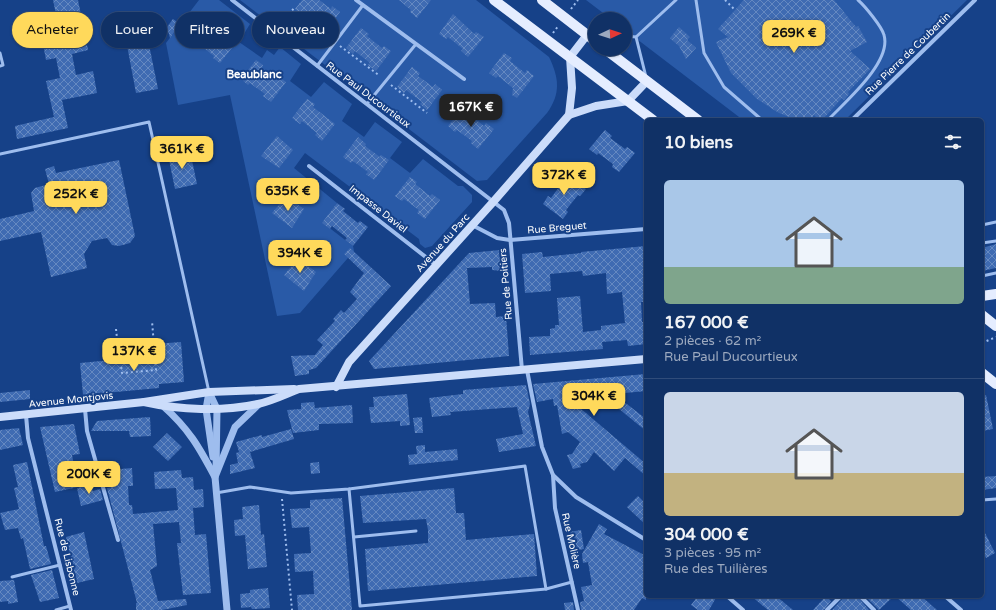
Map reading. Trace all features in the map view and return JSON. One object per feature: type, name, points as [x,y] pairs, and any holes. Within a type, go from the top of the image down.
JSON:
[{"type":"main road","points":[[494,0],[650,118]]},
{"type":"main road","points":[[542,0],[588,34]]},
{"type":"main road","points":[[570,57],[588,41]]},
{"type":"main road","points":[[614,56],[695,118]]},
{"type":"main road","points":[[570,57],[572,88],[569,115],[596,106],[628,101],[647,81]]},
{"type":"main road","name":"Avenue du Parc","points":[[336,387],[349,362],[569,115]]},
{"type":"main road","points":[[984,296],[996,294]]},
{"type":"main road","points":[[299,389],[644,359]]},
{"type":"main road","points":[[984,375],[996,384]]},
{"type":"main road","name":"Avenue Montjovis","points":[[0,417],[144,402],[209,392],[299,389]]},
{"type":"main road","name":"Avenue Montjovis","points":[[144,402],[163,406],[217,409],[259,404],[299,389]]},
{"type":"street","name":"Rue Paul Ducourtieux","points":[[232,0],[494,201]]},
{"type":"street","points":[[356,0],[464,79]]},
{"type":"street","name":"Rue Pierre de Coubertin","points":[[854,118],[975,0]]},
{"type":"street","name":"Impasse Daviel","points":[[309,166],[436,265]]},
{"type":"street","name":"Rue de Poitiers","points":[[494,201],[504,210],[509,222],[524,370],[542,447],[553,475]]},
{"type":"street","name":"Rue Breguet","points":[[472,225],[497,238],[510,240],[644,229]]},
{"type":"street","points":[[209,392],[217,409],[215,477]]},
{"type":"street","points":[[209,392],[206,409],[215,477],[227,610]]},
{"type":"street","points":[[215,477],[235,427],[259,404]]},
{"type":"street","points":[[163,406],[180,421],[197,443],[215,477]]},
{"type":"street","points":[[85,409],[87,431],[118,540]]},
{"type":"street","name":"Rue de Lisbonne","points":[[26,415],[28,438],[71,608]]},
{"type":"street","points":[[553,475],[576,497],[644,539]]},
{"type":"street","name":"Rue Molière","points":[[553,475],[555,508],[578,610]]},
{"type":"street","points":[[729,598],[743,610]]},
{"type":"street","points":[[827,610],[839,598]]},
{"type":"street","points":[[862,598],[874,610]]},
{"type":"street","points":[[947,598],[961,610]]},
{"type":"lane","points":[[632,37],[636,37],[676,0]]},
{"type":"lane","points":[[696,0],[704,54],[724,87],[760,118]]},
{"type":"lane","points":[[830,118],[878,66],[886,49],[884,34],[858,0]]},
{"type":"lane","points":[[339,37],[363,5]]},
{"type":"lane","points":[[636,37],[647,81]]},
{"type":"lane","points":[[367,104],[416,44]]},
{"type":"lane","points":[[317,66],[330,48]]},
{"type":"lane","points":[[0,53],[3,65],[0,66]]},
{"type":"lane","points":[[0,154],[149,122],[209,392]]},
{"type":"lane","points":[[984,225],[996,222]]},
{"type":"lane","points":[[984,243],[996,240]]},
{"type":"lane","points":[[984,276],[996,273]]},
{"type":"lane","points":[[216,493],[250,487],[291,493],[349,489],[525,466],[546,590]]},
{"type":"lane","points":[[349,489],[360,606],[546,590],[572,582]]},
{"type":"lane","points":[[984,500],[996,499]]},
{"type":"lane","points":[[354,537],[416,531]]},
{"type":"lane","points":[[12,577],[60,565]]},
{"type":"lane","points":[[56,610],[71,608]]},
{"type":"path","points":[[725,0],[735,10]]},
{"type":"path","points":[[292,9],[296,12]]},
{"type":"path","points":[[339,45],[427,113]]},
{"type":"path","points":[[116,329],[120,357],[120,373],[156,370],[152,322]]},
{"type":"path","points":[[984,342],[996,337]]},
{"type":"path","points":[[118,347],[142,342],[142,345],[122,349],[122,357],[120,357]]},
{"type":"path","points":[[282,492],[292,610]]},
{"type":"shaded area","points":[[199,0],[219,0],[234,12],[190,12]]},
{"type":"shaded area","points":[[240,0],[476,0],[549,57],[555,72],[557,85],[555,99],[547,113],[487,180],[477,181],[303,48],[339,48],[339,12],[256,12]]},
{"type":"shaded area","points":[[586,0],[967,0],[847,118],[740,118],[632,35],[632,12],[602,12]]},
{"type":"shaded area","points":[[244,19],[250,24],[244,34]]},
{"type":"shaded area","points":[[175,31],[175,48],[244,48],[244,45],[262,58],[267,50],[274,55],[279,48],[281,48],[301,64],[290,81],[311,97],[324,82],[352,104],[342,121],[364,137],[375,122],[402,142],[390,158],[410,173],[423,159],[458,186],[463,186],[472,195],[472,202],[432,246],[425,248],[420,244],[419,239],[305,153],[294,168],[337,203],[323,223],[353,246],[354,251],[300,313],[277,316],[230,95],[178,105],[167,42]]},
{"type":"building","points":[[53,0],[78,0],[80,12],[55,12]]},
{"type":"building","points":[[302,0],[319,0],[331,9],[332,6],[340,12],[339,13],[339,12],[298,12],[295,9]]},
{"type":"building","points":[[399,0],[431,0],[417,18],[410,12],[411,10]]},
{"type":"building","points":[[744,0],[834,0],[856,27],[858,26],[867,42],[850,51],[870,69],[848,92],[849,94],[844,100],[842,98],[824,118],[817,118],[814,115],[812,118],[792,118],[779,113],[757,99],[731,73],[716,42],[728,37],[718,29]]},
{"type":"building","points":[[453,14],[474,34],[476,32],[484,37],[468,57],[461,51],[463,49],[448,37],[446,39],[439,34]]},
{"type":"building","points":[[173,19],[175,20],[175,31],[170,38],[167,27]]},
{"type":"building","points":[[679,27],[690,37],[687,40],[696,48],[686,59],[679,46],[670,38]]},
{"type":"building","points":[[361,28],[369,34],[367,36],[382,48],[384,46],[391,51],[376,71],[368,65],[370,63],[355,51],[353,54],[346,48]]},
{"type":"building","points":[[44,48],[88,48],[88,50],[72,54],[76,75],[93,71],[97,93],[62,100],[68,128],[17,139],[15,126],[54,117],[46,81],[60,78],[56,58],[46,60]]},
{"type":"building","points":[[127,48],[150,48],[158,89],[136,93]]},
{"type":"building","points":[[204,48],[232,48],[220,63],[213,58],[214,56]]},
{"type":"building","points":[[504,53],[512,58],[510,61],[525,73],[527,70],[534,76],[517,98],[512,95],[513,88],[498,76],[496,78],[489,73]]},
{"type":"building","points":[[256,60],[263,65],[262,68],[277,79],[279,77],[286,82],[271,102],[263,96],[265,94],[250,83],[248,85],[241,79]]},
{"type":"building","points":[[412,67],[420,73],[418,76],[433,87],[435,84],[442,90],[427,110],[420,104],[422,102],[406,90],[404,93],[397,87]]},
{"type":"building","points":[[307,99],[315,104],[313,107],[335,124],[322,141],[315,135],[317,133],[302,121],[300,124],[292,118]]},
{"type":"building","points":[[464,106],[471,112],[469,114],[484,126],[486,123],[494,129],[478,149],[471,143],[472,141],[457,130],[455,132],[448,126]]},
{"type":"building","points":[[605,130],[612,136],[610,138],[625,149],[627,147],[635,153],[619,172],[612,167],[613,164],[598,153],[597,155],[589,149]]},
{"type":"building","points":[[277,136],[293,150],[279,168],[261,156]]},
{"type":"building","points":[[358,137],[366,144],[365,146],[380,157],[381,155],[389,160],[374,180],[366,174],[368,172],[353,161],[351,163],[343,157]]},
{"type":"building","points":[[190,151],[197,184],[175,189],[168,155]]},
{"type":"building","points":[[119,160],[135,236],[130,243],[119,246],[112,245],[107,238],[92,241],[84,254],[87,268],[51,277],[41,232],[0,241],[0,219],[34,211],[31,193],[35,188],[49,184],[45,169],[54,166],[56,173]]},
{"type":"building","points":[[565,174],[586,189],[580,196],[578,195],[566,210],[568,212],[563,219],[543,204],[548,196],[551,198],[562,183],[560,181]]},
{"type":"building","points":[[410,177],[417,182],[415,184],[430,196],[432,194],[440,200],[425,219],[417,213],[419,210],[404,199],[402,201],[395,196]]},
{"type":"building","points":[[286,196],[304,209],[292,228],[272,213]]},
{"type":"building","points":[[337,203],[345,209],[343,211],[358,223],[360,221],[368,227],[353,246],[345,240],[347,238],[332,226],[330,229],[322,223]]},
{"type":"building","points":[[996,244],[996,268],[984,271],[984,247]]},
{"type":"building","points":[[644,246],[644,302],[641,302],[642,322],[644,322],[644,344],[628,346],[627,340],[602,342],[603,349],[530,355],[529,337],[550,336],[550,329],[555,328],[555,325],[559,325],[557,298],[580,296],[583,332],[601,330],[601,326],[625,323],[622,292],[607,294],[606,273],[583,276],[582,271],[550,274],[551,291],[525,293],[522,254],[542,252],[543,257]]},
{"type":"building","points":[[350,248],[391,286],[316,368],[309,370],[309,374],[295,376],[291,356],[315,355],[323,345],[317,340],[335,321],[333,319],[341,310],[344,313],[357,299],[350,292],[364,273],[344,254]]},
{"type":"building","points":[[500,250],[502,271],[492,270],[492,267],[467,268],[470,304],[495,303],[496,317],[506,316],[509,356],[374,369],[369,361],[469,253]]},
{"type":"building","points":[[298,258],[316,272],[304,291],[284,275]]},
{"type":"building","points":[[181,342],[184,382],[159,384],[159,388],[83,395],[80,363],[154,356],[155,344]]},
{"type":"building","points":[[644,374],[644,391],[614,394],[644,417],[644,429],[591,386],[592,406],[580,408],[644,462],[644,474],[625,458],[614,471],[594,452],[587,462],[580,464],[581,467],[573,469],[567,455],[572,454],[580,442],[568,432],[562,434],[557,405],[554,406],[553,399],[537,402],[533,384]]},
{"type":"building","points":[[526,385],[530,404],[528,412],[536,446],[499,452],[496,439],[523,434],[517,407],[450,412],[451,415],[432,417],[429,398],[463,394],[463,390]]},
{"type":"building","points":[[30,390],[30,399],[0,402],[0,393]]},
{"type":"building","points":[[407,394],[410,425],[400,426],[400,421],[371,423],[369,407],[374,407],[373,397]]},
{"type":"building","points":[[986,395],[993,429],[984,431],[984,396]]},
{"type":"building","points":[[314,402],[315,408],[352,405],[353,423],[319,424],[319,430],[293,433],[287,410],[301,409],[301,403]]},
{"type":"building","points":[[150,417],[151,436],[130,437],[129,431],[91,431],[97,421]]},
{"type":"building","points":[[422,417],[423,433],[415,433],[413,418]]},
{"type":"building","points":[[74,424],[80,454],[72,455],[76,475],[80,474],[83,486],[55,492],[40,427]]},
{"type":"building","points":[[19,428],[23,445],[0,450],[0,430]]},
{"type":"building","points":[[291,429],[294,439],[250,452],[255,468],[230,474],[230,465],[238,463],[236,453],[239,452],[236,442]]},
{"type":"building","points":[[167,433],[182,447],[168,461],[153,447]]},
{"type":"building","points":[[425,445],[425,452],[457,449],[458,460],[409,465],[408,455],[417,454],[416,446]]},
{"type":"building","points":[[27,462],[44,546],[46,546],[51,564],[30,569],[23,538],[21,539],[18,528],[5,530],[0,513],[19,509],[14,488],[18,487],[13,465]]},
{"type":"building","points":[[319,462],[320,473],[311,474],[310,463]]},
{"type":"building","points":[[132,468],[133,486],[128,486],[129,505],[132,505],[133,514],[178,510],[176,488],[155,489],[154,472],[181,470],[182,478],[193,477],[194,490],[203,489],[204,507],[193,508],[195,535],[206,534],[211,593],[183,595],[177,543],[181,543],[179,522],[153,524],[157,566],[150,570],[158,601],[186,599],[187,605],[162,610],[136,610],[137,603],[107,488],[112,487],[110,470]]},
{"type":"building","points":[[996,476],[996,488],[984,490],[984,477]]},
{"type":"building","points":[[91,485],[93,491],[100,489],[103,500],[81,506],[77,488]]},
{"type":"building","points":[[454,488],[456,513],[464,513],[466,540],[534,534],[537,576],[368,591],[365,549],[428,543],[428,530],[426,519],[363,523],[360,496]]},
{"type":"building","points":[[638,496],[644,502],[644,523],[627,507]]},
{"type":"building","points":[[342,498],[352,610],[298,610],[297,595],[314,594],[313,571],[295,572],[294,554],[311,553],[309,527],[292,528],[290,509],[310,508],[310,500]]},
{"type":"building","points":[[259,505],[261,535],[264,534],[267,567],[248,569],[245,535],[235,536],[234,520],[243,519],[242,507]]},
{"type":"building","points":[[599,524],[607,529],[604,534],[644,555],[644,598],[646,598],[646,600],[642,598],[634,610],[581,610],[580,602],[584,601],[581,587],[592,585],[588,562],[583,563],[582,554]]},
{"type":"building","points":[[581,530],[584,549],[573,551],[569,532]]},
{"type":"building","points":[[984,531],[995,553],[986,558],[984,554]]},
{"type":"building","points":[[84,532],[94,579],[77,583],[66,537]]},
{"type":"building","points":[[52,570],[59,598],[40,602],[31,575]]},
{"type":"building","points":[[14,580],[18,602],[8,604],[8,601],[0,602],[0,581]]},
{"type":"building","points":[[268,588],[270,608],[241,608],[240,594],[250,593],[250,590]]},
{"type":"building","points":[[696,598],[716,598],[709,610],[698,610],[691,605]]},
{"type":"building","points":[[753,598],[778,598],[793,610],[768,610]]},
{"type":"building","points":[[824,598],[828,598],[831,601],[824,610],[813,610]]},
{"type":"building","points":[[843,598],[859,598],[869,610],[832,610]]},
{"type":"building","points":[[867,598],[892,598],[879,610]]},
{"type":"building","points":[[897,598],[923,598],[937,610],[911,610]]},
{"type":"building","points":[[573,602],[574,610],[565,610],[564,603]]},
{"type":"district","name":"Beaublanc","points":[[254,74]]}]
